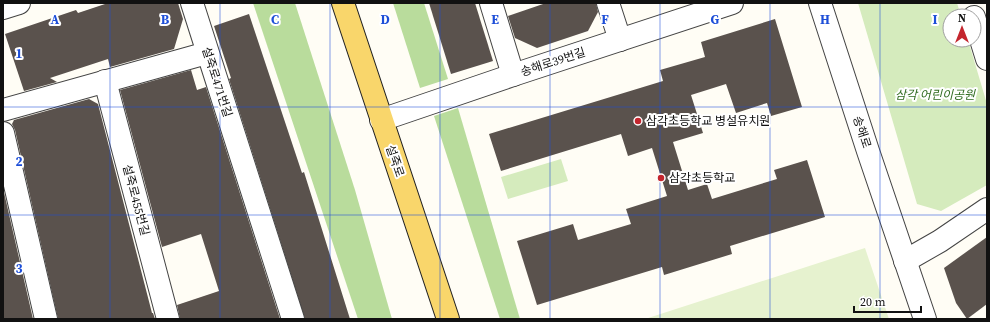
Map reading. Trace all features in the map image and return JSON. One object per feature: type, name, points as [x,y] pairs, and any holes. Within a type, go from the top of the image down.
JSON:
[{"type":"main road","name":"설죽로","points":[[343,3],[448,319]]},
{"type":"street","points":[[3,8],[19,3]]},
{"type":"street","name":"설죽로471번길","points":[[192,3],[293,319]]},
{"type":"street","name":"송해로39번길","points":[[490,3],[513,75],[729,3]]},
{"type":"street","points":[[608,3],[620,40]]},
{"type":"street","name":"송해로","points":[[820,3],[925,319]]},
{"type":"street","points":[[982,42],[987,59]]},
{"type":"street","points":[[3,110],[207,53]]},
{"type":"street","points":[[381,120],[513,75]]},
{"type":"street","name":"설죽로455번길","points":[[105,81],[168,319]]},
{"type":"street","points":[[3,133],[46,319]]},
{"type":"street","points":[[905,261],[940,241],[987,209]]},
{"type":"green space","points":[[253,3],[295,3],[355,190],[392,319],[358,319]]},
{"type":"green space","points":[[393,3],[424,3],[448,79],[420,88]]},
{"type":"green space","name":"삼각 어린이공원","points":[[858,3],[957,3],[959,8],[942,8],[942,48],[970,48],[987,104],[987,185],[941,211],[917,204]]},
{"type":"green space","points":[[458,108],[520,319],[500,319],[434,116]]},
{"type":"green space","points":[[561,159],[568,181],[508,199],[501,177]]},
{"type":"green space","points":[[865,248],[889,319],[645,319]]},
{"type":"building","points":[[108,3],[178,3],[183,19],[174,49],[110,67],[108,59],[50,78],[57,82],[24,91],[5,34],[76,10],[78,13]]},
{"type":"building","points":[[429,3],[475,3],[493,61],[451,74]]},
{"type":"building","points":[[546,3],[596,3],[598,12],[588,31],[537,48],[515,38],[508,16]]},
{"type":"building","points":[[249,14],[302,173],[304,172],[350,319],[305,319],[229,79],[231,78],[214,26]]},
{"type":"building","points":[[775,19],[802,107],[771,116],[767,103],[736,113],[726,84],[691,95],[703,133],[673,142],[688,190],[707,184],[712,199],[777,179],[774,170],[807,160],[825,217],[730,246],[732,254],[664,275],[662,267],[537,305],[517,241],[573,224],[578,240],[631,224],[626,209],[667,196],[652,148],[628,156],[621,134],[501,171],[489,134],[663,81],[660,70],[705,57],[701,42]]},
{"type":"building","points":[[191,70],[197,90],[206,87],[280,319],[180,319],[177,305],[219,291],[201,234],[162,247],[120,90]]},
{"type":"building","points":[[89,99],[98,104],[152,313],[155,319],[58,319],[15,130],[12,124],[14,120]]},
{"type":"building","points":[[3,188],[33,319],[3,319]]},
{"type":"building","points":[[987,237],[987,304],[967,319],[956,303],[944,268]]},
{"type":"place","name":"삼각초등학교 병설유치원","points":[[638,121]]},
{"type":"place","name":"삼각초등학교","points":[[661,178]]}]
